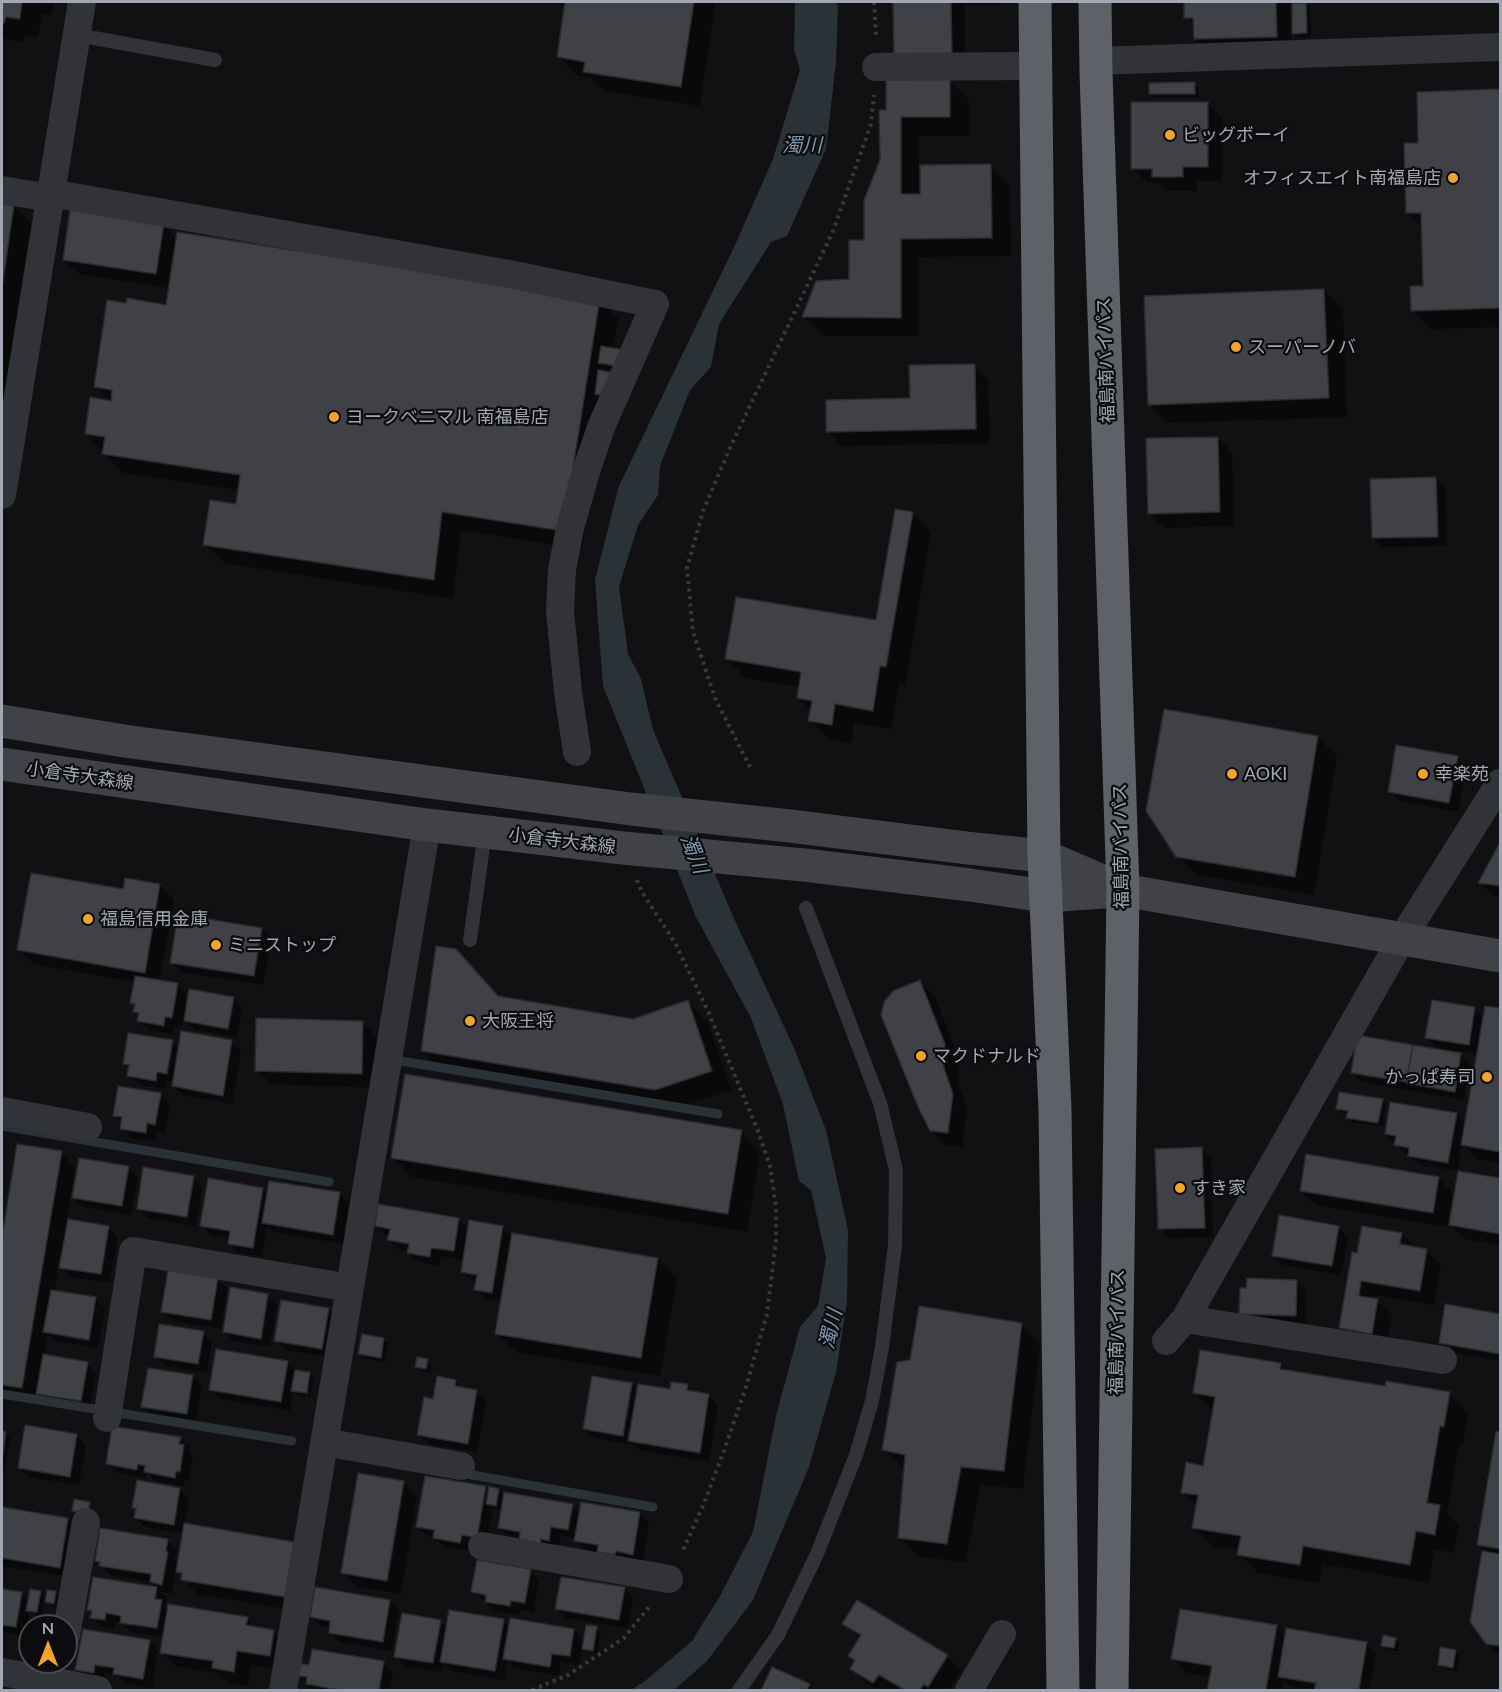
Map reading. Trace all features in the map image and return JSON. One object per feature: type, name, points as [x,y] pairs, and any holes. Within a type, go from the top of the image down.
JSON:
[{"type":"highway","points":[[1035,2],[1044,856],[1055,1109],[1064,1690]]},
{"type":"highway","name":"福島南バイパス","points":[[1095,2],[1124,890],[1112,1690]]},
{"type":"street","points":[[2,495],[82,2]]},
{"type":"street","points":[[1096,61],[1500,47]]},
{"type":"street","points":[[876,68],[1036,66]]},
{"type":"street","points":[[2,189],[509,274],[655,304],[598,436],[570,528],[562,570],[560,611],[577,752]]},
{"type":"street","points":[[2,721],[135,742],[631,809],[1044,856],[1124,890],[1500,956]]},
{"type":"street","name":"小倉寺大森線","points":[[2,764],[427,825],[804,865],[1045,896],[1124,890]]},
{"type":"street","points":[[1166,1341],[1185,1319],[1401,940],[1500,783]]},
{"type":"street","points":[[283,1690],[427,825]]},
{"type":"street","points":[[2,1111],[88,1127]]},
{"type":"street","points":[[107,1418],[133,1251],[350,1288]]},
{"type":"street","points":[[1185,1319],[1443,1360]]},
{"type":"street","points":[[324,1442],[461,1466]]},
{"type":"street","points":[[70,1614],[86,1522]]},
{"type":"street","points":[[482,1546],[669,1579]]},
{"type":"street","points":[[969,1690],[1002,1634]]},
{"type":"street","points":[[2,1672],[18,1672]]},
{"type":"street","points":[[63,1674],[99,1690]]},
{"type":"lane","points":[[77,35],[215,60]]},
{"type":"lane","points":[[470,940],[485,832]]},
{"type":"lane","points":[[739,1690],[778,1635],[817,1554],[856,1455],[872,1401],[882,1347],[895,1246],[896,1170],[880,1103],[806,908]]},
{"type":"path","points":[[750,767],[715,698],[693,632],[687,568],[703,511],[833,231],[871,123],[876,68],[874,2]]},
{"type":"path","points":[[532,1690],[568,1675],[624,1638],[665,1588],[703,1506],[745,1390],[767,1314],[777,1241],[777,1207],[770,1166],[758,1131],[708,1011],[675,943],[642,892],[630,848]]},
{"type":"water","name":"濁川","points":[[795,2],[836,2],[838,6],[836,62],[826,149],[787,236],[771,242],[719,324],[711,367],[690,390],[660,466],[658,495],[638,525],[619,587],[628,654],[641,679],[653,730],[737,925],[794,1048],[826,1130],[848,1230],[847,1301],[836,1372],[809,1467],[753,1600],[707,1661],[674,1690],[631,1690],[692,1641],[720,1596],[753,1532],[776,1416],[800,1327],[818,1306],[826,1258],[811,1190],[799,1181],[783,1104],[751,1018],[696,917],[603,686],[595,580],[619,486],[736,243],[773,159],[800,70],[794,50]]},
{"type":"building","points":[[2,2],[22,2],[20,19],[6,17],[2,23]]},
{"type":"building","points":[[565,2],[694,2],[681,87],[583,72],[585,62],[557,57]]},
{"type":"building","points":[[893,2],[951,2],[952,58],[894,58]]},
{"type":"building","points":[[1184,2],[1276,2],[1277,37],[1194,39],[1193,18],[1184,18]]},
{"type":"building","points":[[1292,3],[1306,3],[1307,33],[1292,34]]},
{"type":"building","points":[[886,79],[950,79],[950,117],[901,117],[901,194],[920,194],[920,165],[991,164],[992,238],[901,239],[901,318],[802,317],[816,281],[849,279],[849,240],[864,240],[864,200],[880,160],[879,110],[886,110]]},
{"type":"building","points":[[1195,82],[1195,94],[1149,94],[1149,83]]},
{"type":"building","name":"オフィスエイト南福島店","points":[[1500,89],[1500,308],[1411,311],[1410,286],[1423,286],[1421,213],[1406,213],[1404,143],[1418,143],[1417,92]]},
{"type":"building","name":"ビッグボーイ","points":[[1131,102],[1208,102],[1208,167],[1183,167],[1183,177],[1152,177],[1152,169],[1131,169]]},
{"type":"building","points":[[2,203],[14,205],[2,288]]},
{"type":"building","points":[[70,210],[164,224],[156,274],[63,260]]},
{"type":"building","name":"ヨークベニマル 南福島店","points":[[177,232],[600,298],[563,531],[442,512],[434,580],[203,545],[210,500],[236,504],[240,475],[102,454],[105,437],[85,434],[90,397],[111,401],[112,390],[94,387],[107,300],[126,303],[127,298],[166,305]]},
{"type":"building","name":"スーパーノバ","points":[[1324,289],[1329,398],[1148,405],[1144,296]]},
{"type":"building","points":[[601,346],[625,350],[623,367],[598,363]]},
{"type":"building","points":[[975,364],[976,429],[826,432],[826,400],[910,398],[909,365]]},
{"type":"building","points":[[598,370],[615,373],[612,397],[595,394]]},
{"type":"building","points":[[1218,437],[1220,512],[1148,514],[1146,438]]},
{"type":"building","points":[[1436,477],[1438,537],[1372,538],[1370,479]]},
{"type":"building","points":[[895,509],[913,512],[886,667],[880,666],[873,711],[835,704],[832,725],[808,721],[812,701],[797,698],[801,672],[725,659],[736,597],[876,620]]},
{"type":"building","name":"AOKI","points":[[1164,709],[1318,736],[1295,877],[1176,857],[1146,811]]},
{"type":"building","name":"幸楽苑","points":[[1396,745],[1458,756],[1449,803],[1388,792]]},
{"type":"building","points":[[1500,842],[1500,886],[1478,883]]},
{"type":"building","name":"福島信用金庫","points":[[31,873],[123,889],[125,878],[160,884],[145,973],[17,950]]},
{"type":"building","name":"ミニストップ","points":[[178,914],[262,928],[254,976],[170,963]]},
{"type":"building","points":[[436,946],[456,949],[498,996],[633,1019],[688,1000],[712,1071],[655,1090],[421,1051]]},
{"type":"building","points":[[135,976],[178,983],[172,1018],[165,1017],[164,1026],[137,1021],[139,1013],[133,1012],[135,1004],[130,1003]]},
{"type":"building","name":"マクドナルド","points":[[920,980],[945,1044],[944,1068],[953,1094],[948,1133],[930,1131],[881,1015],[884,1002],[893,991]]},
{"type":"building","points":[[189,989],[234,997],[228,1029],[184,1021]]},
{"type":"building","points":[[1432,1000],[1475,1007],[1469,1045],[1425,1038]]},
{"type":"building","name":"かっぱ寿司","points":[[1485,1006],[1500,1008],[1500,1152],[1461,1145]]},
{"type":"building","points":[[256,1018],[363,1021],[362,1074],[255,1071]]},
{"type":"building","points":[[181,1031],[232,1040],[223,1096],[172,1086]]},
{"type":"building","points":[[128,1033],[173,1040],[167,1074],[157,1072],[156,1081],[127,1076],[129,1065],[123,1064]]},
{"type":"building","points":[[1357,1035],[1413,1045],[1406,1082],[1351,1073]]},
{"type":"building","points":[[1413,1045],[1461,1053],[1455,1092],[1406,1083]]},
{"type":"building","points":[[405,1074],[742,1130],[728,1214],[391,1158]]},
{"type":"building","points":[[118,1086],[161,1093],[155,1125],[147,1123],[146,1133],[120,1129],[122,1117],[113,1116]]},
{"type":"building","points":[[1339,1092],[1383,1099],[1378,1123],[1346,1118],[1348,1111],[1336,1109]]},
{"type":"building","points":[[1390,1102],[1457,1113],[1448,1163],[1408,1156],[1409,1148],[1394,1145],[1396,1136],[1385,1134]]},
{"type":"building","points":[[17,1144],[62,1151],[22,1388],[2,1385],[2,1237]]},
{"type":"building","name":"すき家","points":[[1202,1147],[1205,1228],[1158,1229],[1155,1149]]},
{"type":"building","points":[[1306,1154],[1439,1177],[1433,1213],[1300,1191]]},
{"type":"building","points":[[79,1158],[129,1166],[122,1206],[72,1198]]},
{"type":"building","points":[[143,1167],[194,1176],[187,1217],[137,1209]]},
{"type":"building","points":[[1458,1171],[1500,1178],[1500,1234],[1449,1225]]},
{"type":"building","points":[[208,1178],[263,1188],[253,1248],[228,1244],[230,1231],[200,1226]]},
{"type":"building","points":[[269,1181],[340,1192],[333,1235],[262,1223]]},
{"type":"building","points":[[378,1204],[459,1218],[454,1251],[431,1248],[430,1257],[407,1253],[409,1244],[387,1240],[390,1229],[375,1226]]},
{"type":"building","points":[[1279,1215],[1339,1226],[1332,1266],[1272,1256]]},
{"type":"building","points":[[68,1219],[109,1226],[101,1274],[59,1268]]},
{"type":"building","points":[[469,1220],[503,1226],[492,1293],[474,1290],[477,1275],[461,1272]]},
{"type":"building","points":[[1362,1226],[1402,1233],[1400,1244],[1427,1249],[1420,1291],[1361,1281],[1359,1296],[1378,1299],[1372,1334],[1339,1328],[1352,1252],[1357,1253]]},
{"type":"building","points":[[512,1233],[658,1258],[641,1358],[495,1334]]},
{"type":"building","points":[[168,1270],[218,1278],[211,1320],[161,1312]]},
{"type":"building","points":[[1247,1278],[1297,1280],[1296,1316],[1239,1314],[1240,1288],[1246,1288]]},
{"type":"building","points":[[230,1287],[268,1294],[261,1339],[223,1332]]},
{"type":"building","points":[[51,1290],[96,1297],[89,1340],[43,1332]]},
{"type":"building","points":[[281,1300],[329,1308],[322,1349],[274,1341]]},
{"type":"building","points":[[1445,1304],[1500,1314],[1500,1354],[1439,1343]]},
{"type":"building","points":[[919,1306],[1022,1323],[1004,1471],[961,1467],[947,1544],[898,1538],[905,1455],[882,1450],[897,1362],[910,1360]]},
{"type":"building","points":[[159,1324],[204,1331],[198,1364],[154,1357]]},
{"type":"building","points":[[362,1334],[384,1338],[381,1358],[358,1354]]},
{"type":"building","points":[[216,1349],[288,1361],[281,1402],[209,1390]]},
{"type":"building","points":[[1200,1350],[1281,1363],[1280,1369],[1385,1386],[1386,1381],[1450,1392],[1444,1427],[1440,1426],[1427,1503],[1440,1505],[1435,1535],[1416,1531],[1410,1565],[1303,1546],[1300,1565],[1237,1555],[1241,1536],[1192,1528],[1198,1495],[1181,1493],[1186,1462],[1203,1466],[1215,1397],[1193,1393]]},
{"type":"building","points":[[43,1354],[88,1362],[81,1401],[36,1394]]},
{"type":"building","points":[[417,1357],[428,1359],[426,1369],[415,1367]]},
{"type":"building","points":[[148,1368],[193,1375],[187,1414],[141,1407]]},
{"type":"building","points":[[295,1370],[310,1372],[307,1393],[291,1391]]},
{"type":"building","points":[[437,1376],[456,1380],[455,1386],[477,1390],[468,1444],[417,1435],[424,1397],[433,1399]]},
{"type":"building","points":[[592,1376],[632,1383],[623,1436],[583,1429]]},
{"type":"building","points":[[671,1382],[688,1384],[687,1390],[709,1394],[700,1453],[628,1441],[638,1384],[670,1389]]},
{"type":"building","points":[[25,1425],[77,1434],[70,1477],[18,1468]]},
{"type":"building","points":[[112,1426],[181,1437],[179,1444],[184,1445],[180,1472],[176,1471],[175,1478],[144,1472],[145,1466],[138,1464],[137,1470],[106,1464]]},
{"type":"building","points":[[2,1431],[6,1432],[2,1460]]},
{"type":"building","points":[[1496,1431],[1500,1432],[1500,1549],[1477,1545]]},
{"type":"building","points":[[358,1473],[404,1481],[387,1581],[341,1573]]},
{"type":"building","points":[[425,1476],[486,1486],[477,1538],[462,1535],[460,1543],[433,1538],[434,1530],[416,1527]]},
{"type":"building","points":[[137,1480],[180,1488],[174,1525],[134,1518],[136,1508],[132,1508]]},
{"type":"building","points":[[489,1486],[499,1489],[496,1506],[486,1504]]},
{"type":"building","points":[[504,1492],[573,1504],[568,1530],[551,1527],[549,1541],[541,1539],[540,1544],[519,1540],[520,1532],[498,1528]]},
{"type":"building","points":[[74,1499],[90,1502],[88,1513],[72,1511]]},
{"type":"building","points":[[581,1502],[640,1512],[633,1555],[616,1551],[615,1555],[597,1552],[598,1545],[574,1541]]},
{"type":"building","points":[[2,1507],[68,1518],[60,1568],[2,1558]]},
{"type":"building","points":[[184,1523],[294,1542],[285,1597],[181,1580],[182,1573],[176,1572]]},
{"type":"building","points":[[100,1528],[168,1539],[162,1585],[150,1582],[151,1574],[99,1566],[100,1562],[95,1561]]},
{"type":"building","points":[[1482,1551],[1500,1554],[1500,1646],[1486,1644],[1470,1622]]},
{"type":"building","points":[[477,1560],[531,1569],[525,1603],[511,1601],[510,1606],[485,1602],[486,1595],[471,1592]]},
{"type":"building","points":[[93,1577],[157,1587],[155,1599],[162,1600],[157,1628],[120,1623],[121,1616],[106,1613],[105,1620],[90,1618],[92,1611],[87,1610]]},
{"type":"building","points":[[561,1577],[625,1587],[619,1620],[555,1609]]},
{"type":"building","points":[[315,1587],[390,1600],[383,1642],[329,1633],[330,1621],[310,1617]]},
{"type":"building","points":[[2,1589],[22,1592],[16,1627],[2,1625]]},
{"type":"building","points":[[30,1589],[41,1591],[37,1612],[26,1611]]},
{"type":"building","points":[[47,1590],[56,1591],[54,1604],[45,1602]]},
{"type":"building","points":[[857,1600],[948,1655],[928,1687],[924,1684],[920,1690],[905,1690],[879,1675],[873,1683],[850,1669],[855,1660],[848,1656],[861,1635],[842,1624]]},
{"type":"building","points":[[168,1604],[248,1617],[246,1625],[274,1630],[270,1656],[237,1651],[234,1672],[212,1668],[213,1661],[160,1653]]},
{"type":"building","points":[[1180,1609],[1277,1625],[1266,1690],[1207,1690],[1212,1666],[1171,1659]]},
{"type":"building","points":[[449,1610],[504,1619],[495,1671],[440,1662]]},
{"type":"building","points":[[402,1613],[441,1620],[433,1663],[394,1657]]},
{"type":"building","points":[[510,1618],[574,1629],[570,1656],[552,1654],[550,1667],[503,1659]]},
{"type":"building","points":[[586,1625],[597,1626],[593,1651],[582,1649]]},
{"type":"building","points":[[1286,1628],[1367,1642],[1359,1690],[1314,1690],[1316,1683],[1278,1677]]},
{"type":"building","points":[[83,1629],[150,1640],[143,1679],[113,1674],[114,1668],[95,1665],[94,1673],[78,1670],[78,1655]]},
{"type":"building","points":[[1383,1635],[1396,1638],[1394,1648],[1381,1646]]},
{"type":"building","points":[[1440,1647],[1456,1650],[1453,1668],[1438,1665]]},
{"type":"building","points":[[312,1649],[384,1661],[379,1690],[339,1690],[306,1684],[307,1677],[298,1676],[301,1664],[309,1665]]},
{"type":"building","points":[[772,1667],[810,1684],[807,1690],[761,1690]]},
{"type":"waterway","points":[[395,1060],[718,1114]]},
{"type":"waterway","points":[[2,1126],[329,1182]]},
{"type":"waterway","points":[[2,1394],[292,1441]]},
{"type":"waterway","points":[[461,1473],[653,1507]]},
{"type":"place","name":"ビッグボーイ","points":[[1170,135]]},
{"type":"place","name":"オフィスエイト南福島店","points":[[1453,178]]},
{"type":"place","name":"スーパーノバ","points":[[1236,347]]},
{"type":"place","name":"ヨークベニマル 南福島店","points":[[334,417]]},
{"type":"place","name":"AOKI","points":[[1232,774]]},
{"type":"place","name":"幸楽苑","points":[[1423,774]]},
{"type":"place","name":"福島信用金庫","points":[[88,919]]},
{"type":"place","name":"ミニストップ","points":[[216,945]]},
{"type":"place","name":"大阪王将","points":[[470,1021]]},
{"type":"place","name":"マクドナルド","points":[[921,1056]]},
{"type":"place","name":"かっぱ寿司","points":[[1487,1077]]},
{"type":"place","name":"すき家","points":[[1180,1188]]}]
